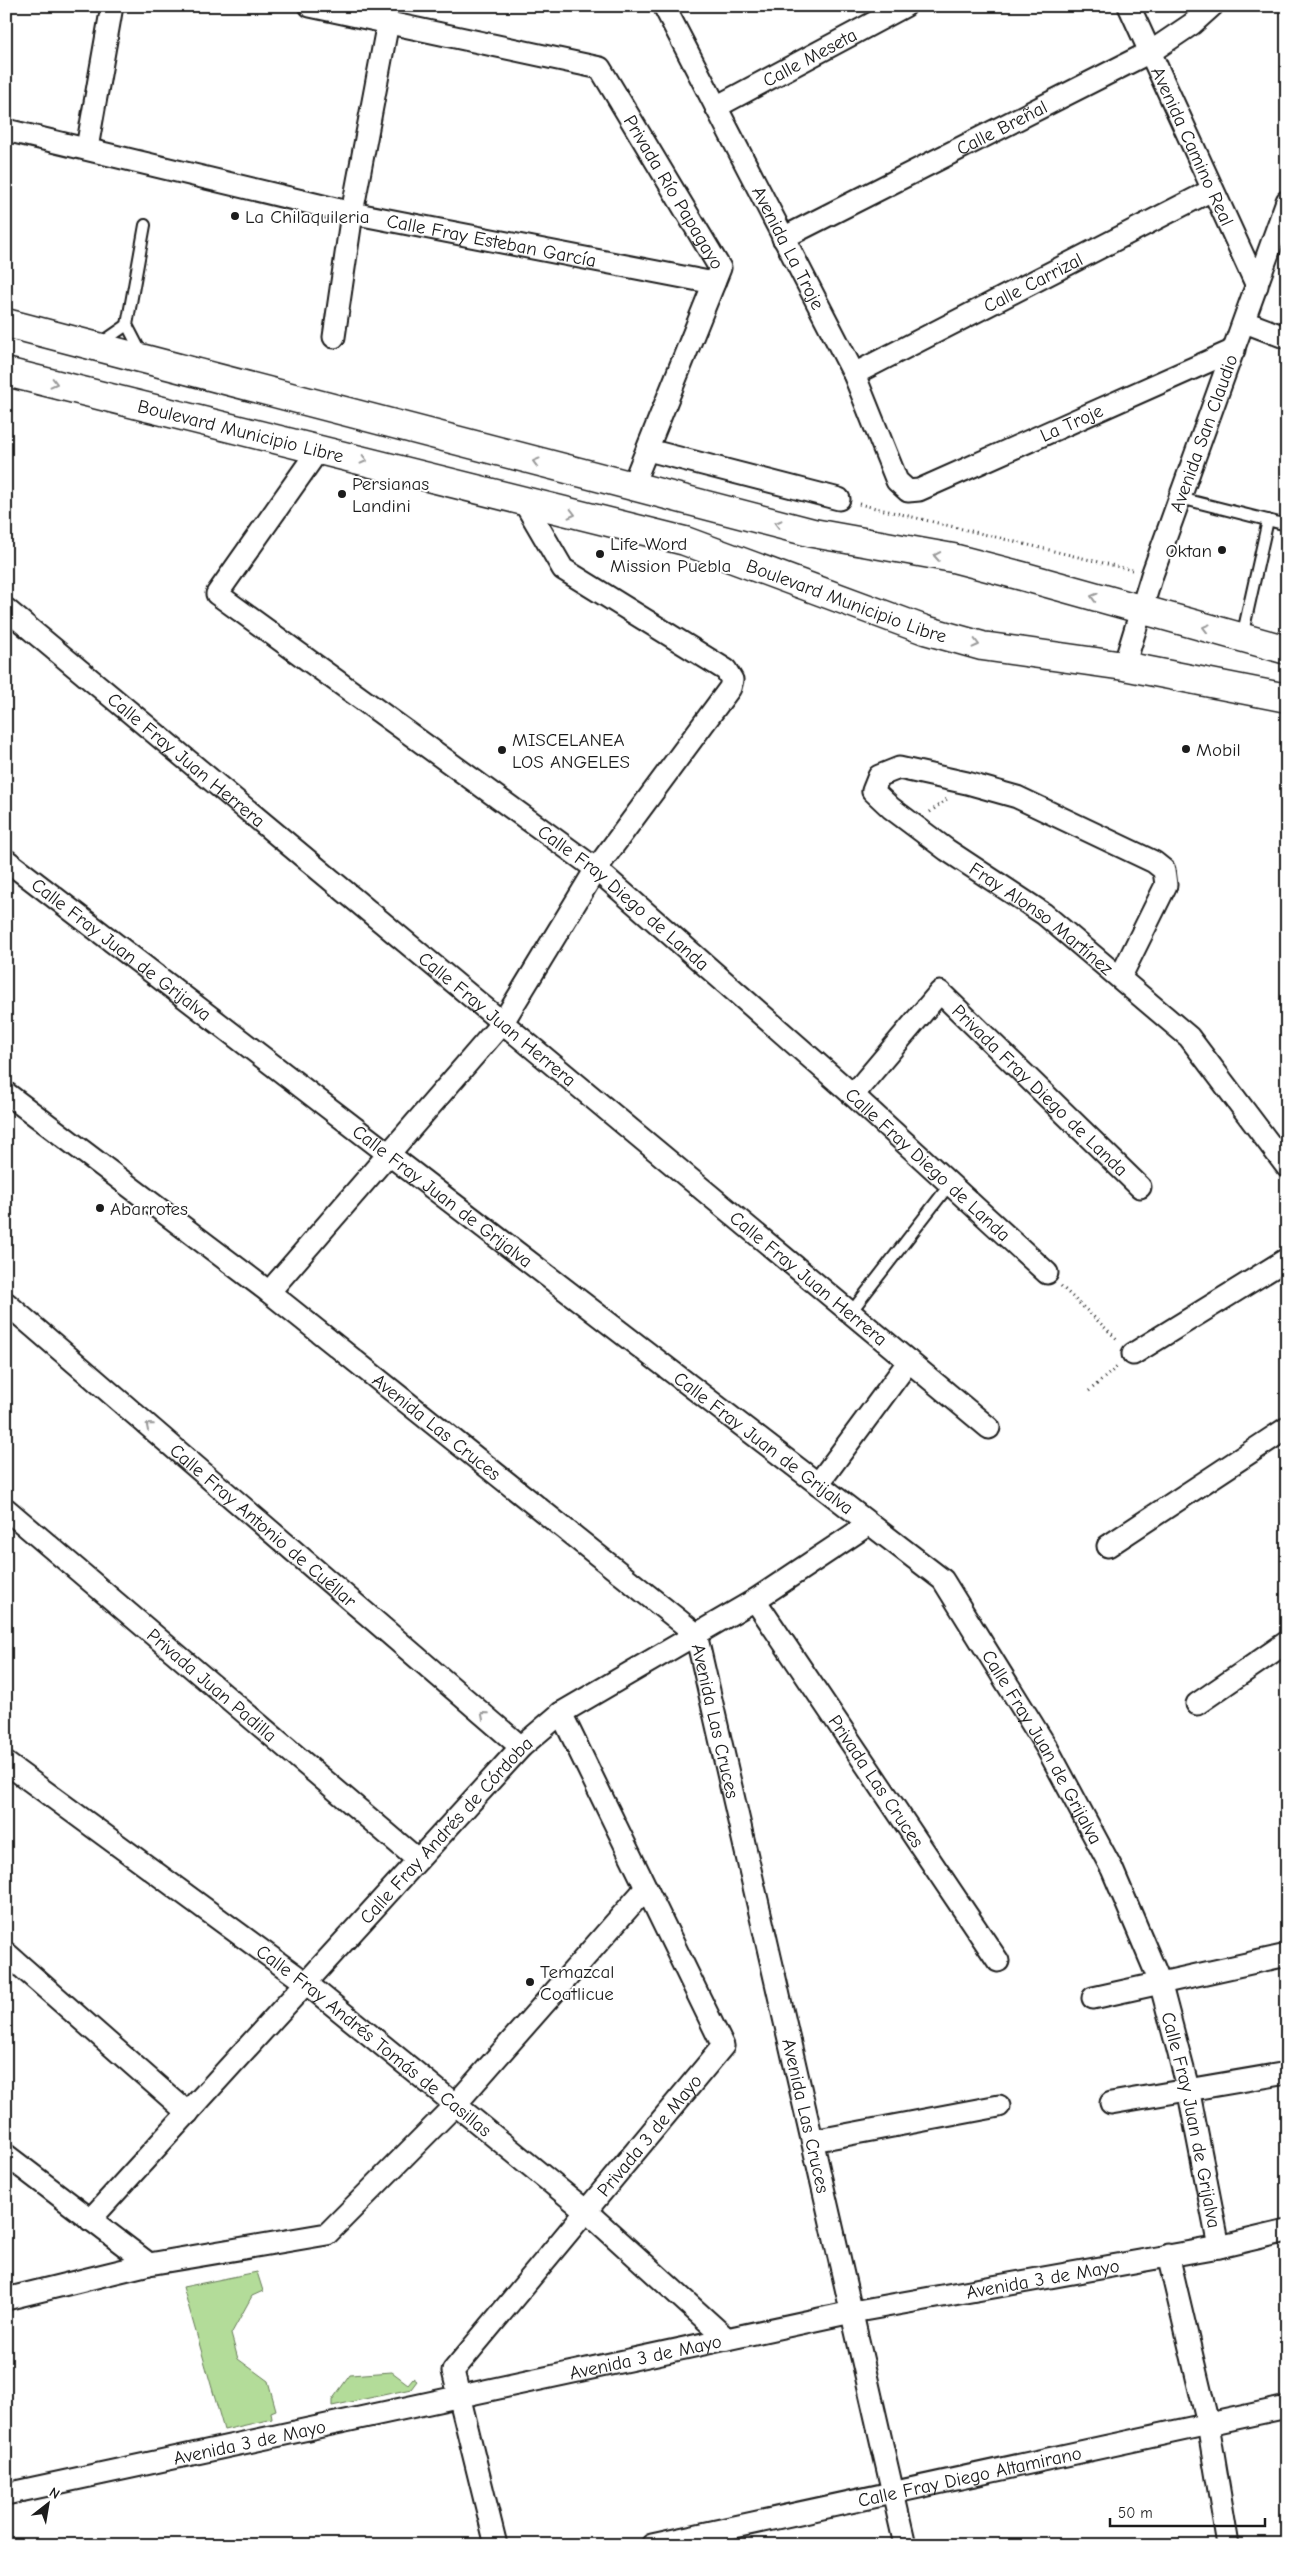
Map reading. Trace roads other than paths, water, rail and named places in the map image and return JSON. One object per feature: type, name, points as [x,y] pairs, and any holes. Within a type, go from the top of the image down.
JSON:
[{"type":"main road","points":[[6,323],[813,533],[953,558],[1287,650]]},
{"type":"main road","name":"Boulevard Municipio Libre","points":[[6,372],[685,541],[925,630],[972,643],[1124,666],[1287,698]]},
{"type":"street","points":[[87,148],[112,6]]},
{"type":"street","points":[[310,6],[388,22],[352,213],[334,338]]},
{"type":"street","name":"Avenida La Troje","points":[[664,6],[854,374],[897,481],[908,491]]},
{"type":"street","name":"Calle Meseta","points":[[716,107],[905,6]]},
{"type":"street","name":"Avenida Camino Real","points":[[1129,6],[1152,51],[1212,190],[1257,286]]},
{"type":"street","name":"Calle Breñal","points":[[783,238],[1152,51],[1192,24],[1212,6]]},
{"type":"street","name":"Privada Río Papagayo","points":[[388,22],[600,68],[720,268],[632,487]]},
{"type":"street","name":"Calle Fray Esteban García","points":[[6,130],[352,213],[714,283]]},
{"type":"street","name":"Calle Carrizal","points":[[854,374],[1212,190]]},
{"type":"street","name":"Avenida San Claudio","points":[[1124,666],[1152,575],[1245,322],[1287,201]]},
{"type":"street","points":[[1245,322],[1287,338]]},
{"type":"street","name":"La Troje","points":[[908,491],[919,490],[1234,350]]},
{"type":"street","name":"Calle Fray Diego de Landa","points":[[319,449],[217,594],[596,869],[853,1095],[1047,1273]]},
{"type":"street","points":[[648,450],[839,499]]},
{"type":"street","points":[[269,1292],[502,1022],[596,869],[730,688],[732,680],[726,670],[563,569],[524,502]]},
{"type":"street","name":"Calle Fray Juan Herrera","points":[[6,609],[989,1428]]},
{"type":"street","name":"Fray Alonso Martínez","points":[[899,768],[967,783],[1017,797],[1154,862],[1164,870],[1166,885],[1120,978],[1044,914],[917,828],[873,791],[879,776],[899,768]]},
{"type":"street","name":"Calle Fray Juan de Grijalva","points":[[6,860],[943,1580],[1047,1748],[1112,1869],[1160,1982],[1188,2088],[1219,2247]]},
{"type":"street","points":[[1120,978],[1189,1037],[1287,1167]]},
{"type":"street","name":"Privada Fray Diego de Landa","points":[[853,1095],[940,992],[1140,1187]]},
{"type":"street","name":"Avenida Las Cruces","points":[[6,1092],[269,1292],[696,1634],[905,2545]]},
{"type":"street","points":[[1133,1354],[1287,1259]]},
{"type":"street","name":"Calle Fray Antonio de Cuéllar","points":[[7,1305],[521,1747]]},
{"type":"street","points":[[818,1484],[909,1361]]},
{"type":"street","points":[[1108,1546],[1287,1428]]},
{"type":"street","name":"Privada Juan Padilla","points":[[6,1509],[418,1860]]},
{"type":"street","name":"Calle Fray Andrés de Córdoba","points":[[90,2220],[521,1747],[562,1713],[755,1600],[869,1524]]},
{"type":"street","name":"Privada Las Cruces","points":[[755,1600],[998,1961]]},
{"type":"street","points":[[1197,1704],[1287,1642]]},
{"type":"street","name":"Privada 3 de Mayo","points":[[496,2545],[453,2371],[723,2046],[562,1713]]},
{"type":"street","name":"Calle Fray Andrés Tomás de Casillas","points":[[6,1763],[306,1983],[586,2211],[727,2339]]},
{"type":"street","points":[[6,2299],[149,2264],[327,2234],[455,2105],[646,1888]]},
{"type":"street","points":[[6,1953],[188,2113]]},
{"type":"street","points":[[1093,1998],[1287,1955]]},
{"type":"street","points":[[1111,2102],[1287,2073]]},
{"type":"street","points":[[812,2141],[999,2106]]},
{"type":"street","points":[[6,2155],[149,2264]]},
{"type":"street","name":"Avenida 3 de Mayo","points":[[6,2494],[852,2312],[1219,2247],[1287,2231]]},
{"type":"street","points":[[1168,2255],[1208,2424],[1228,2545]]},
{"type":"street","name":"Calle Fray Diego Altamirano","points":[[652,2545],[1287,2407]]},
{"type":"lane","points":[[145,225],[127,325],[146,360]]},
{"type":"lane","points":[[95,346],[127,325]]},
{"type":"lane","points":[[1180,498],[1287,525]]},
{"type":"lane","points":[[1242,638],[1268,520]]},
{"type":"lane","points":[[850,1312],[950,1184]]},
{"type":"place","name":"La Chilaquileria","points":[[235,216]]},
{"type":"place","name":"Persianas Landini","points":[[342,494]]},
{"type":"place","name":"Oktan","points":[[1222,550]]},
{"type":"place","name":"Life Word Mission Puebla","points":[[600,554]]},
{"type":"place","name":"Mobil","points":[[1186,749]]},
{"type":"place","name":"MISCELANEA LOS ANGELES","points":[[502,750]]},
{"type":"place","name":"Abarrotes","points":[[100,1208]]},
{"type":"place","name":"Temazcal Coatlicue","points":[[530,1982]]}]
